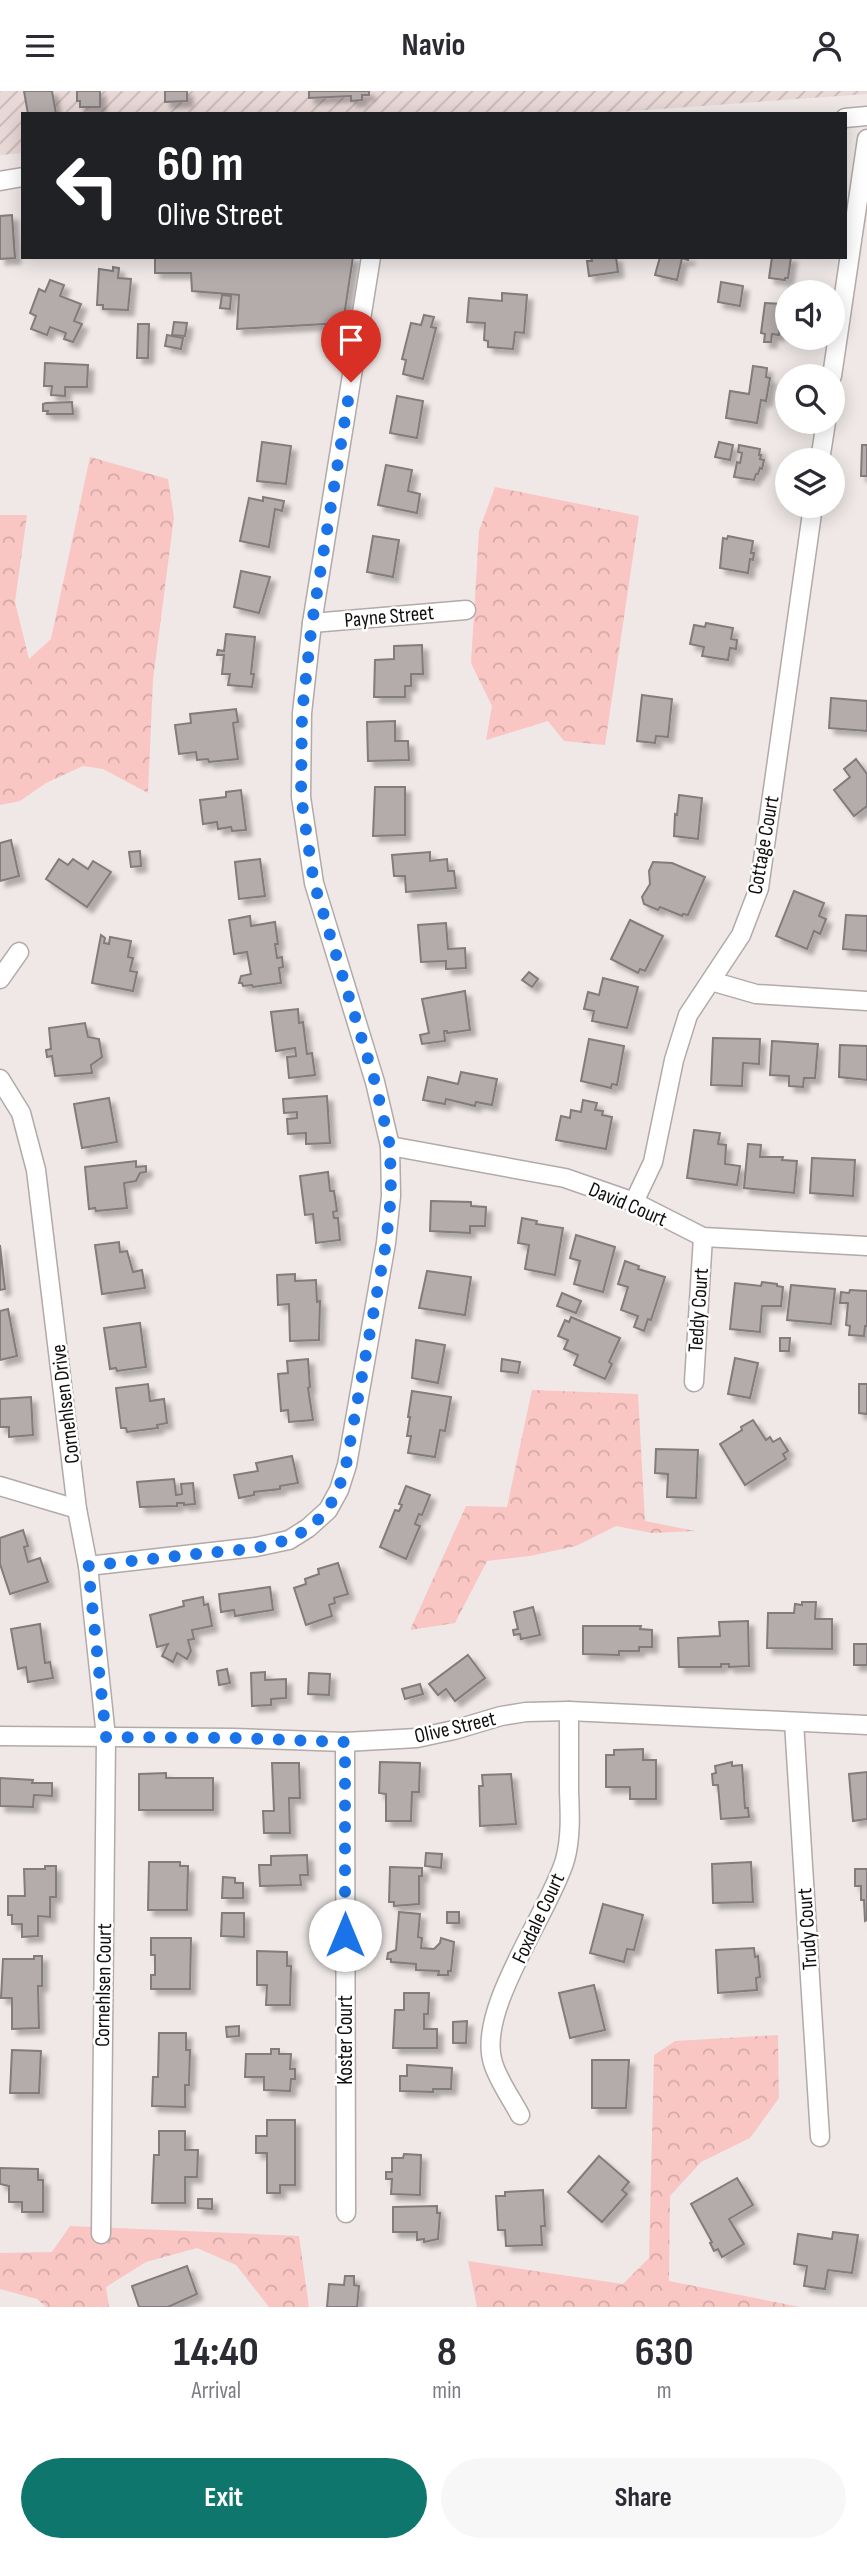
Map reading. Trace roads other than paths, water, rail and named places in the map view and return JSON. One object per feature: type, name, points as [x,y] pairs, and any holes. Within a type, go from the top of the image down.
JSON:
[{"type":"street","points":[[847,118],[867,116]]},
{"type":"street","points":[[834,364],[867,139]]},
{"type":"street","points":[[0,181],[21,177]]},
{"type":"street","points":[[88,1566],[256,1548],[289,1540],[308,1528],[327,1510],[339,1490],[346,1465],[384,1256],[391,1196],[390,1146],[375,1082],[349,1004],[312,870],[301,785],[302,713],[312,623],[371,259]]},
{"type":"street","name":"Cottage Court","points":[[635,1202],[653,1162],[674,1060],[688,1015],[741,935],[759,888],[811,518]]},
{"type":"street","name":"Payne Street","points":[[312,623],[467,610]]},
{"type":"street","points":[[0,979],[19,952]]},
{"type":"street","points":[[711,981],[756,995],[867,1001]]},
{"type":"street","name":"Cornehlsen Drive","points":[[0,1079],[21,1113],[36,1170],[77,1509],[88,1566],[106,1737]]},
{"type":"street","name":"David Court","points":[[390,1146],[565,1178],[635,1202],[703,1237],[867,1246]]},
{"type":"street","name":"Teddy Court","points":[[694,1382],[703,1237]]},
{"type":"street","points":[[0,1486],[77,1509]]},
{"type":"street","name":"Olive Street","points":[[0,1737],[234,1738],[345,1742],[417,1738],[501,1716],[526,1712],[569,1711],[867,1725]]},
{"type":"street","name":"Foxdale Court","points":[[520,2115],[492,2062],[492,2028],[500,1999],[556,1886],[566,1858],[570,1828],[569,1711]]},
{"type":"street","name":"Trudy Court","points":[[794,1722],[820,2137]]},
{"type":"street","name":"Cornehlsen Court","points":[[101,2234],[106,1737]]},
{"type":"street","name":"Koster Court","points":[[345,1742],[346,2213]]}]
